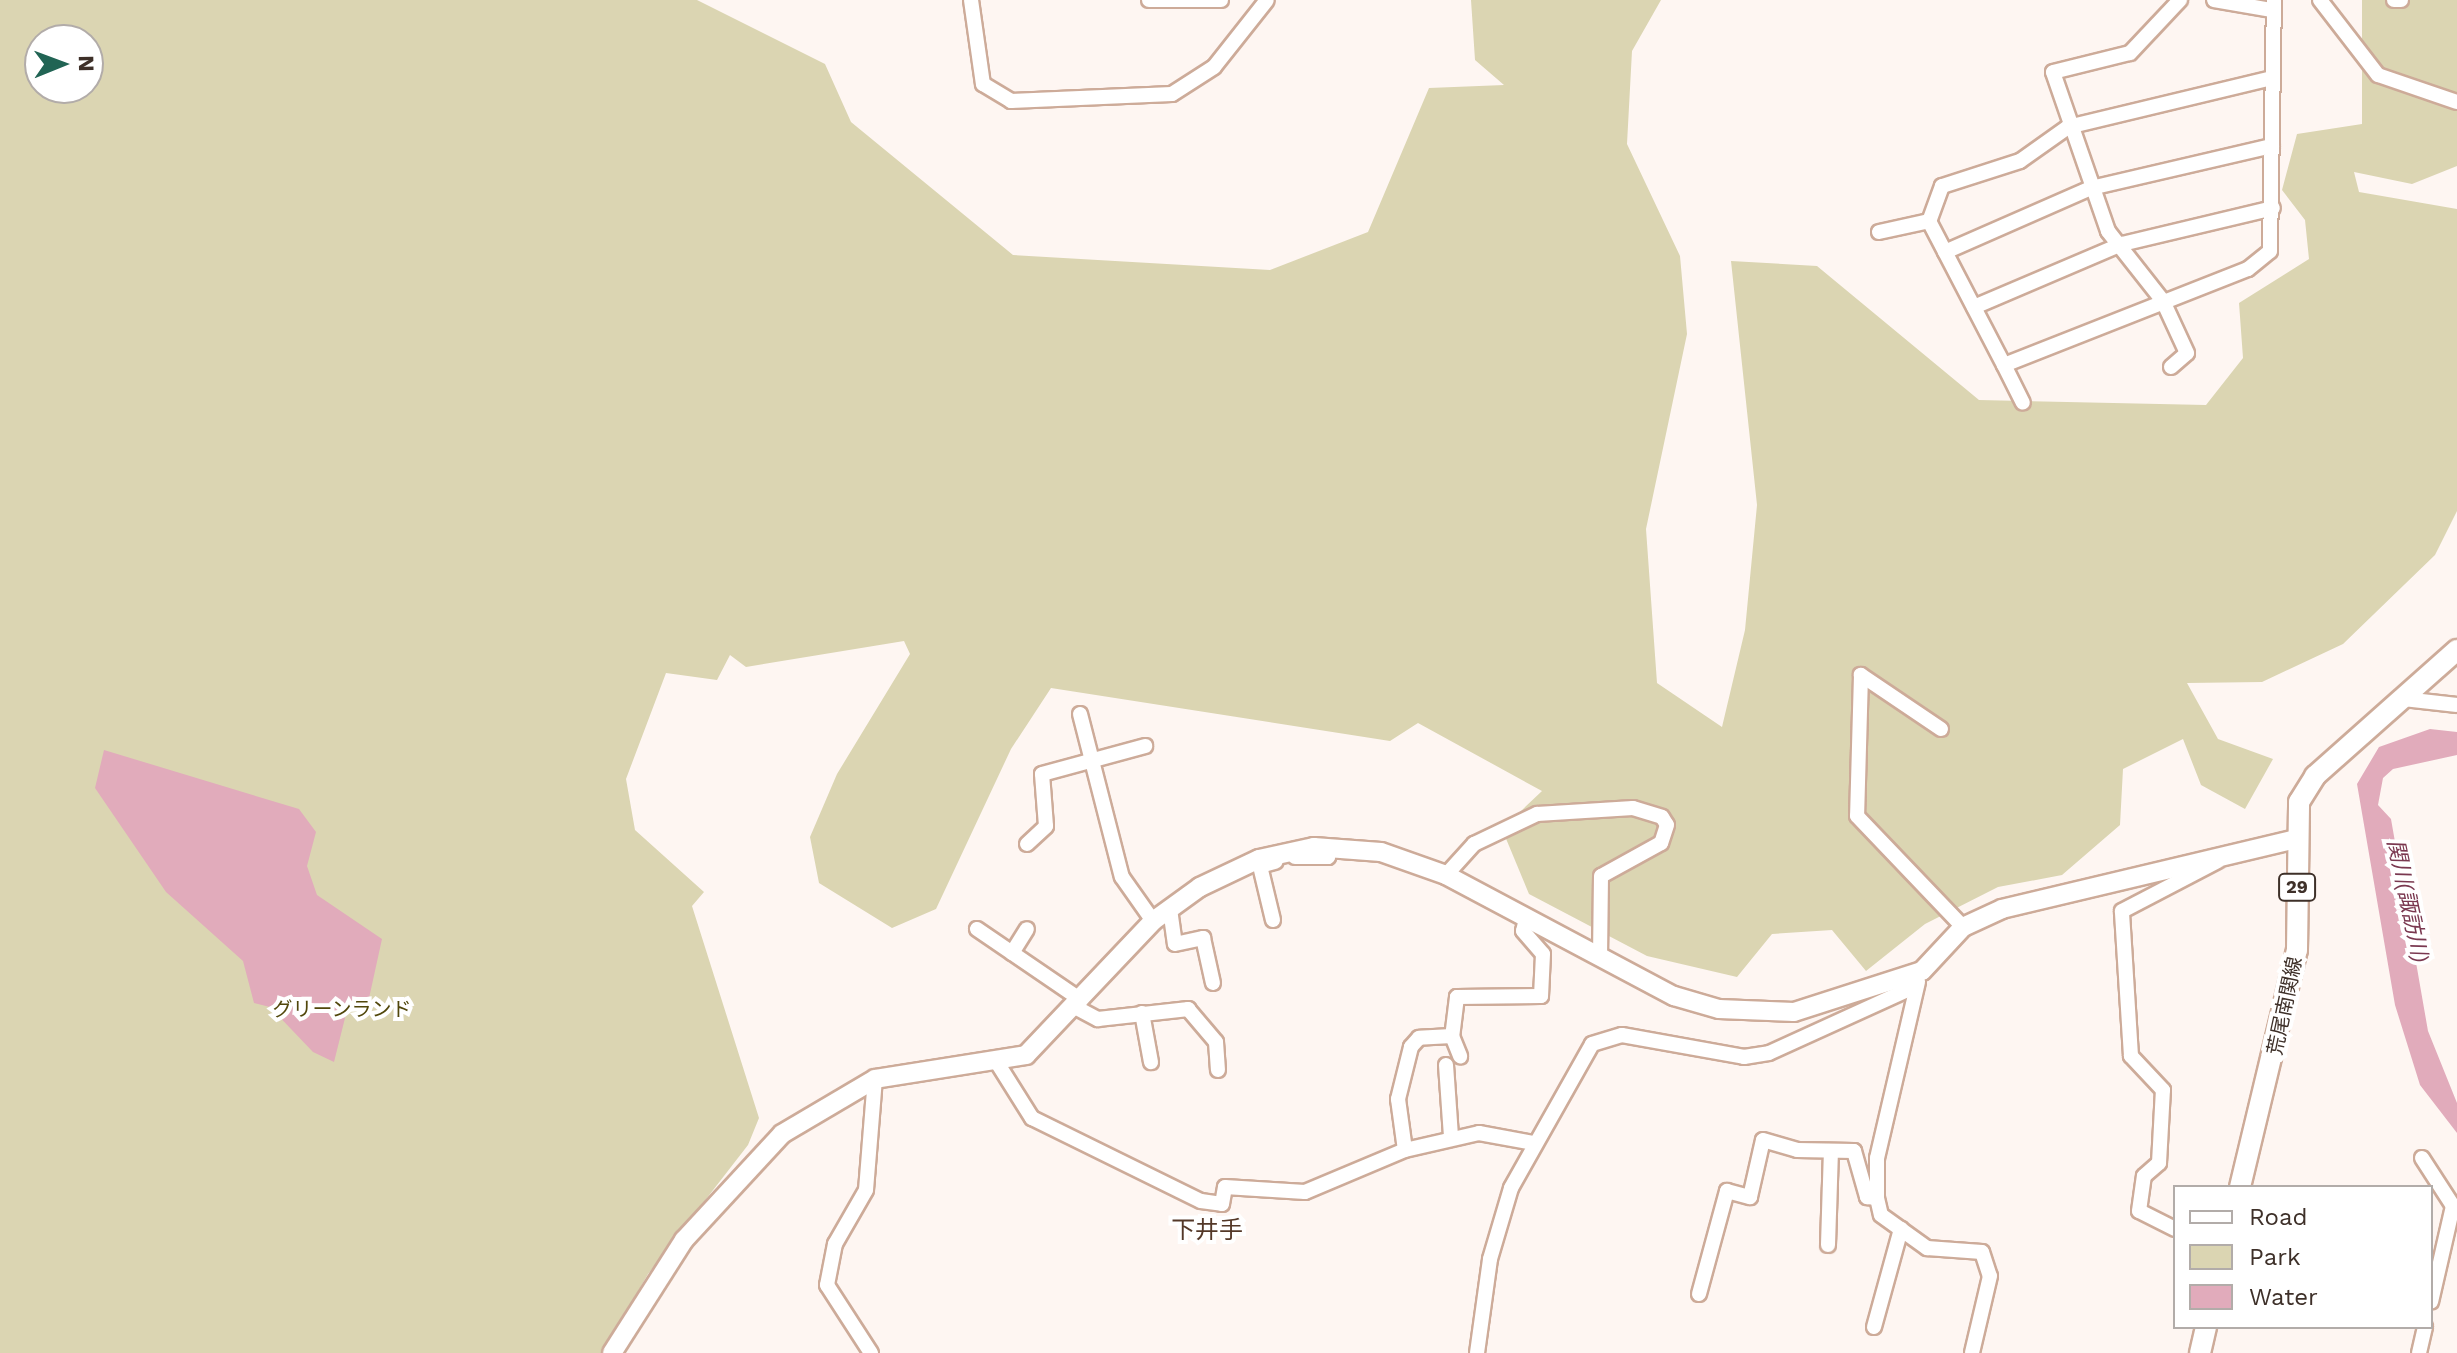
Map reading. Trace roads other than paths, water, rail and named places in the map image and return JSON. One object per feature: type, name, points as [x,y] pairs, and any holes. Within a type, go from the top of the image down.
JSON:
[{"type":"main road","name":"荒尾南関線","points":[[2241,1185],[2292,984],[2299,802],[2315,776],[2457,650]]},
{"type":"main road","points":[[2200,1353],[2206,1329]]},
{"type":"street","points":[[971,0],[983,84],[1011,101],[1172,94],[1214,67],[1267,0]]},
{"type":"street","points":[[1149,0],[1221,0]]},
{"type":"street","points":[[2171,367],[2187,353],[2163,301],[2122,244],[2108,231],[2068,127],[2053,72],[2130,53],[2180,0]]},
{"type":"street","points":[[2004,365],[2248,269],[2270,251],[2273,208],[2273,5],[2214,0]]},
{"type":"street","points":[[2320,0],[2378,75],[2457,102]]},
{"type":"street","points":[[2394,0],[2401,0]]},
{"type":"street","points":[[2023,403],[1929,221],[1942,186],[2020,161],[2068,127],[2272,78]]},
{"type":"street","points":[[1945,252],[2091,188],[2272,146]]},
{"type":"street","points":[[1974,307],[2122,244],[2273,208]]},
{"type":"street","points":[[1879,232],[1929,221]]},
{"type":"street","points":[[1941,729],[1861,675],[1857,816],[1963,927]]},
{"type":"street","points":[[2404,699],[2457,705]]},
{"type":"street","points":[[1080,714],[1122,877],[1153,921]]},
{"type":"street","points":[[1027,844],[1046,826],[1042,774],[1145,746]]},
{"type":"street","points":[[1446,875],[1474,844],[1537,814],[1633,808],[1662,817],[1667,825],[1661,843],[1601,876],[1600,957]]},
{"type":"street","points":[[1477,1353],[1490,1259],[1511,1188],[1534,1143],[1601,1039],[1622,1035],[1744,1057],[1769,1053],[1919,979],[1963,927],[2002,909],[2218,861],[2296,839]]},
{"type":"street","points":[[612,1353],[684,1240],[754,1159],[816,1110],[875,1079],[998,1064],[1026,1055],[1078,1004],[1153,921],[1233,868],[1293,849],[1331,847],[1381,852],[1446,875],[1674,996],[1743,1010],[1794,1012],[1919,979]]},
{"type":"street","points":[[1273,920],[1260,866],[1328,857],[1331,847]]},
{"type":"street","points":[[2173,1228],[2139,1211],[2144,1176],[2159,1163],[2163,1090],[2131,1056],[2122,911],[2218,861]]},
{"type":"street","points":[[1170,909],[1175,944],[1203,938],[1213,983]]},
{"type":"street","points":[[1460,1056],[1452,1036],[1457,997],[1541,996],[1543,954],[1523,931],[1526,919]]},
{"type":"street","points":[[977,929],[1098,1019],[1179,1008],[1197,1015],[1216,1042],[1218,1070]]},
{"type":"street","points":[[1012,953],[1027,929]]},
{"type":"street","points":[[1919,979],[1877,1158],[1877,1198],[1881,1215],[1927,1248],[1982,1252],[1990,1276],[1972,1353]]},
{"type":"street","points":[[1142,1013],[1151,1062]]},
{"type":"street","points":[[1405,1150],[1398,1099],[1411,1047],[1419,1038],[1452,1036]]},
{"type":"street","points":[[998,1064],[1032,1118],[1201,1201],[1222,1204],[1225,1187],[1305,1192],[1405,1150],[1451,1137],[1509,1133],[1534,1143]]},
{"type":"street","points":[[1446,1065],[1451,1137]]},
{"type":"street","points":[[871,1353],[827,1285],[835,1244],[866,1190],[875,1079]]},
{"type":"street","points":[[1699,1294],[1727,1191],[1750,1197],[1763,1140],[1831,1151],[1854,1151],[1867,1197],[1877,1198]]},
{"type":"street","points":[[1828,1245],[1831,1151]]},
{"type":"street","points":[[2422,1158],[2453,1206],[2433,1292]]},
{"type":"street","points":[[1874,1327],[1901,1229]]},
{"type":"street","points":[[2419,1353],[2425,1329]]},
{"type":"water","points":[[2430,729],[2457,732],[2457,755],[2393,769],[2383,778],[2378,805],[2391,819],[2428,1031],[2457,1103],[2457,1133],[2420,1085],[2395,1005],[2357,784],[2379,747]]},
{"type":"water","points":[[104,750],[299,809],[316,832],[307,866],[317,895],[382,939],[366,1012],[347,1010],[334,1062],[313,1052],[270,1007],[254,1003],[243,961],[166,892],[95,788]]},
{"type":"district","name":"下井手","points":[[1207,1231]]},
{"type":"water label","name":"関川(諏訪川)","points":[[2408,901]]},
{"type":"park label","name":"グリーンランド","points":[[342,1009]]}]
